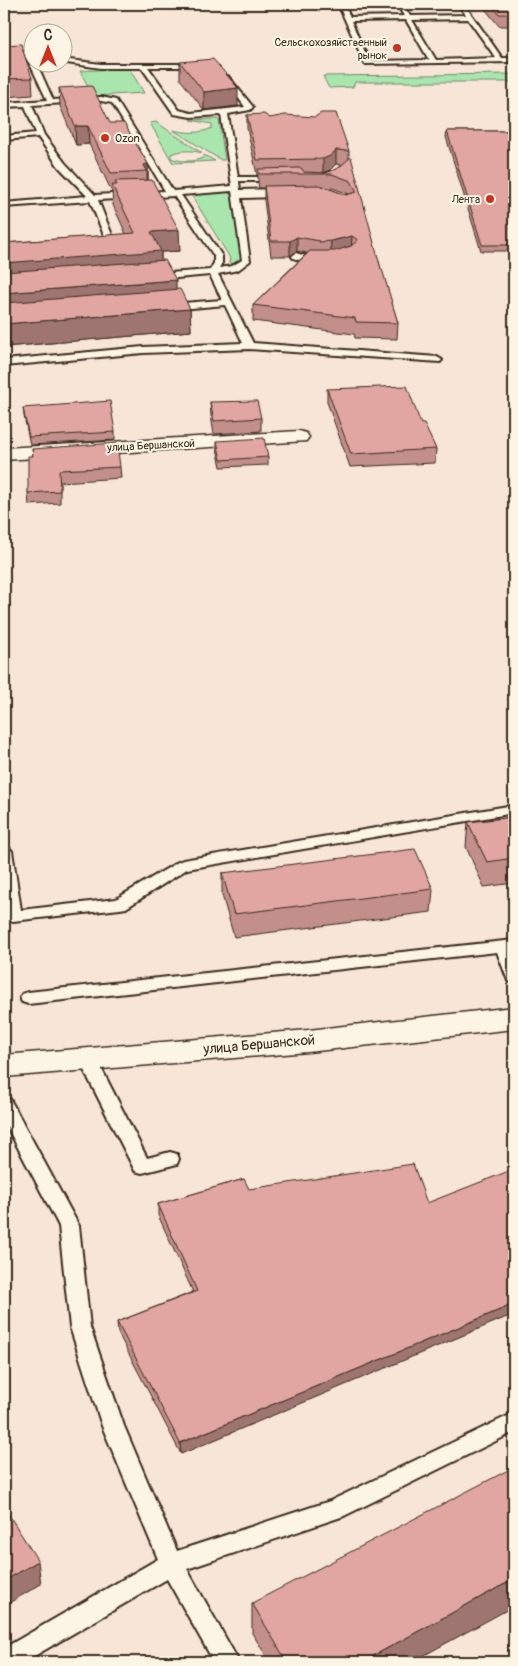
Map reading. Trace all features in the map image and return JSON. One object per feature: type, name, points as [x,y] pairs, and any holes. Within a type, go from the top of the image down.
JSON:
[{"type":"street","name":"улица Бершанской","points":[[4,454],[299,437]]},
{"type":"street","name":"улица Бершанской","points":[[4,1066],[308,1041],[514,1018]]},
{"type":"lane","points":[[341,4],[367,62],[514,60]]},
{"type":"lane","points":[[400,4],[434,62]]},
{"type":"lane","points":[[461,4],[501,61]]},
{"type":"lane","points":[[347,19],[470,16]]},
{"type":"lane","points":[[72,63],[86,66],[208,65]]},
{"type":"lane","points":[[144,66],[177,112],[191,115],[240,112],[248,109],[249,107],[223,74]]},
{"type":"lane","points":[[36,72],[51,102]]},
{"type":"lane","points":[[4,105],[101,99],[114,101],[173,193],[218,256],[218,263],[213,272]]},
{"type":"lane","points":[[28,104],[40,135],[62,165],[92,198],[110,240],[107,244],[88,247]]},
{"type":"lane","points":[[143,278],[213,272],[241,266],[246,261],[224,113]]},
{"type":"lane","points":[[4,138],[40,135]]},
{"type":"lane","points":[[4,205],[236,188],[289,182],[236,188]]},
{"type":"lane","points":[[296,256],[306,260],[328,260]]},
{"type":"lane","points":[[213,272],[249,346]]},
{"type":"lane","points":[[160,308],[228,302]]},
{"type":"lane","points":[[4,363],[143,350],[249,346],[437,360]]},
{"type":"lane","points":[[4,851],[9,916],[120,904],[183,866],[514,810]]},
{"type":"lane","points":[[28,998],[509,946],[514,977]]},
{"type":"lane","points":[[87,1058],[142,1166],[170,1158]]},
{"type":"lane","points":[[4,1104],[69,1226],[80,1327],[113,1426],[171,1564],[227,1662]]},
{"type":"lane","points":[[4,1661],[171,1564],[336,1509],[514,1422]]},
{"type":"green space","points":[[129,68],[144,93],[93,96],[80,71]]},
{"type":"green space","points":[[514,74],[514,82],[355,82],[353,87],[329,88],[323,76]]},
{"type":"green space","points":[[191,120],[219,120],[225,160],[221,160],[173,130],[203,131],[212,128],[212,124]]},
{"type":"green space","points":[[156,122],[202,153],[179,152],[171,154],[171,158],[191,161],[203,158],[204,155],[215,161],[173,163],[150,123]]},
{"type":"green space","points":[[227,192],[231,194],[242,256],[242,261],[238,265],[229,263],[230,258],[192,196],[195,194]]},
{"type":"building","points":[[491,4],[514,4],[514,14],[499,14]]},
{"type":"building","points":[[21,44],[22,72],[30,72],[32,78],[4,79],[4,45]]},
{"type":"building","points":[[213,59],[238,88],[204,92],[180,62]]},
{"type":"building","points":[[92,86],[110,123],[124,123],[148,164],[144,165],[147,171],[111,173],[88,126],[75,126],[59,88]]},
{"type":"building","points":[[321,113],[336,113],[349,151],[336,150],[330,156],[323,159],[257,160],[247,115],[264,114],[270,118],[285,115],[315,117]]},
{"type":"building","name":"Лента","points":[[447,131],[514,131],[514,245],[482,245]]},
{"type":"building","points":[[351,157],[381,269],[398,323],[356,322],[355,318],[253,305],[310,251],[335,251],[351,246],[358,240],[352,236],[319,242],[297,237],[290,241],[271,241],[264,186],[319,185],[346,195],[357,192],[351,181],[332,174],[259,174],[258,169],[301,168],[304,172],[325,173],[337,169]]},
{"type":"building","points":[[152,180],[179,230],[151,232],[161,251],[4,263],[4,243],[135,233],[112,185],[117,185],[115,181]]},
{"type":"building","points":[[165,260],[176,280],[4,293],[4,272]]},
{"type":"building","points":[[180,289],[190,309],[4,324],[4,303]]},
{"type":"building","points":[[407,386],[421,424],[424,424],[436,449],[351,454],[327,389]]},
{"type":"building","points":[[110,401],[115,432],[29,437],[23,408]]},
{"type":"building","points":[[257,401],[261,418],[214,421],[210,402]]},
{"type":"building","points":[[264,438],[268,457],[221,460],[217,441]]},
{"type":"building","points":[[117,443],[120,467],[59,470],[60,491],[28,493],[28,456],[33,456],[32,449]]},
{"type":"building","points":[[514,817],[514,858],[487,862],[468,822]]},
{"type":"building","points":[[415,849],[433,889],[234,914],[222,873]]},
{"type":"building","points":[[413,1164],[427,1203],[514,1169],[514,1304],[180,1443],[117,1322],[197,1291],[158,1204],[244,1179],[249,1189]]},
{"type":"building","points":[[514,1467],[514,1579],[362,1662],[287,1662],[252,1603]]},
{"type":"building","points":[[4,1507],[38,1561],[4,1581]]},
{"type":"place","name":"Сельскохозяйственный рынок","points":[[397,48]]},
{"type":"place","name":"Ozon","points":[[105,138]]},
{"type":"place","name":"Лента","points":[[490,199]]}]
